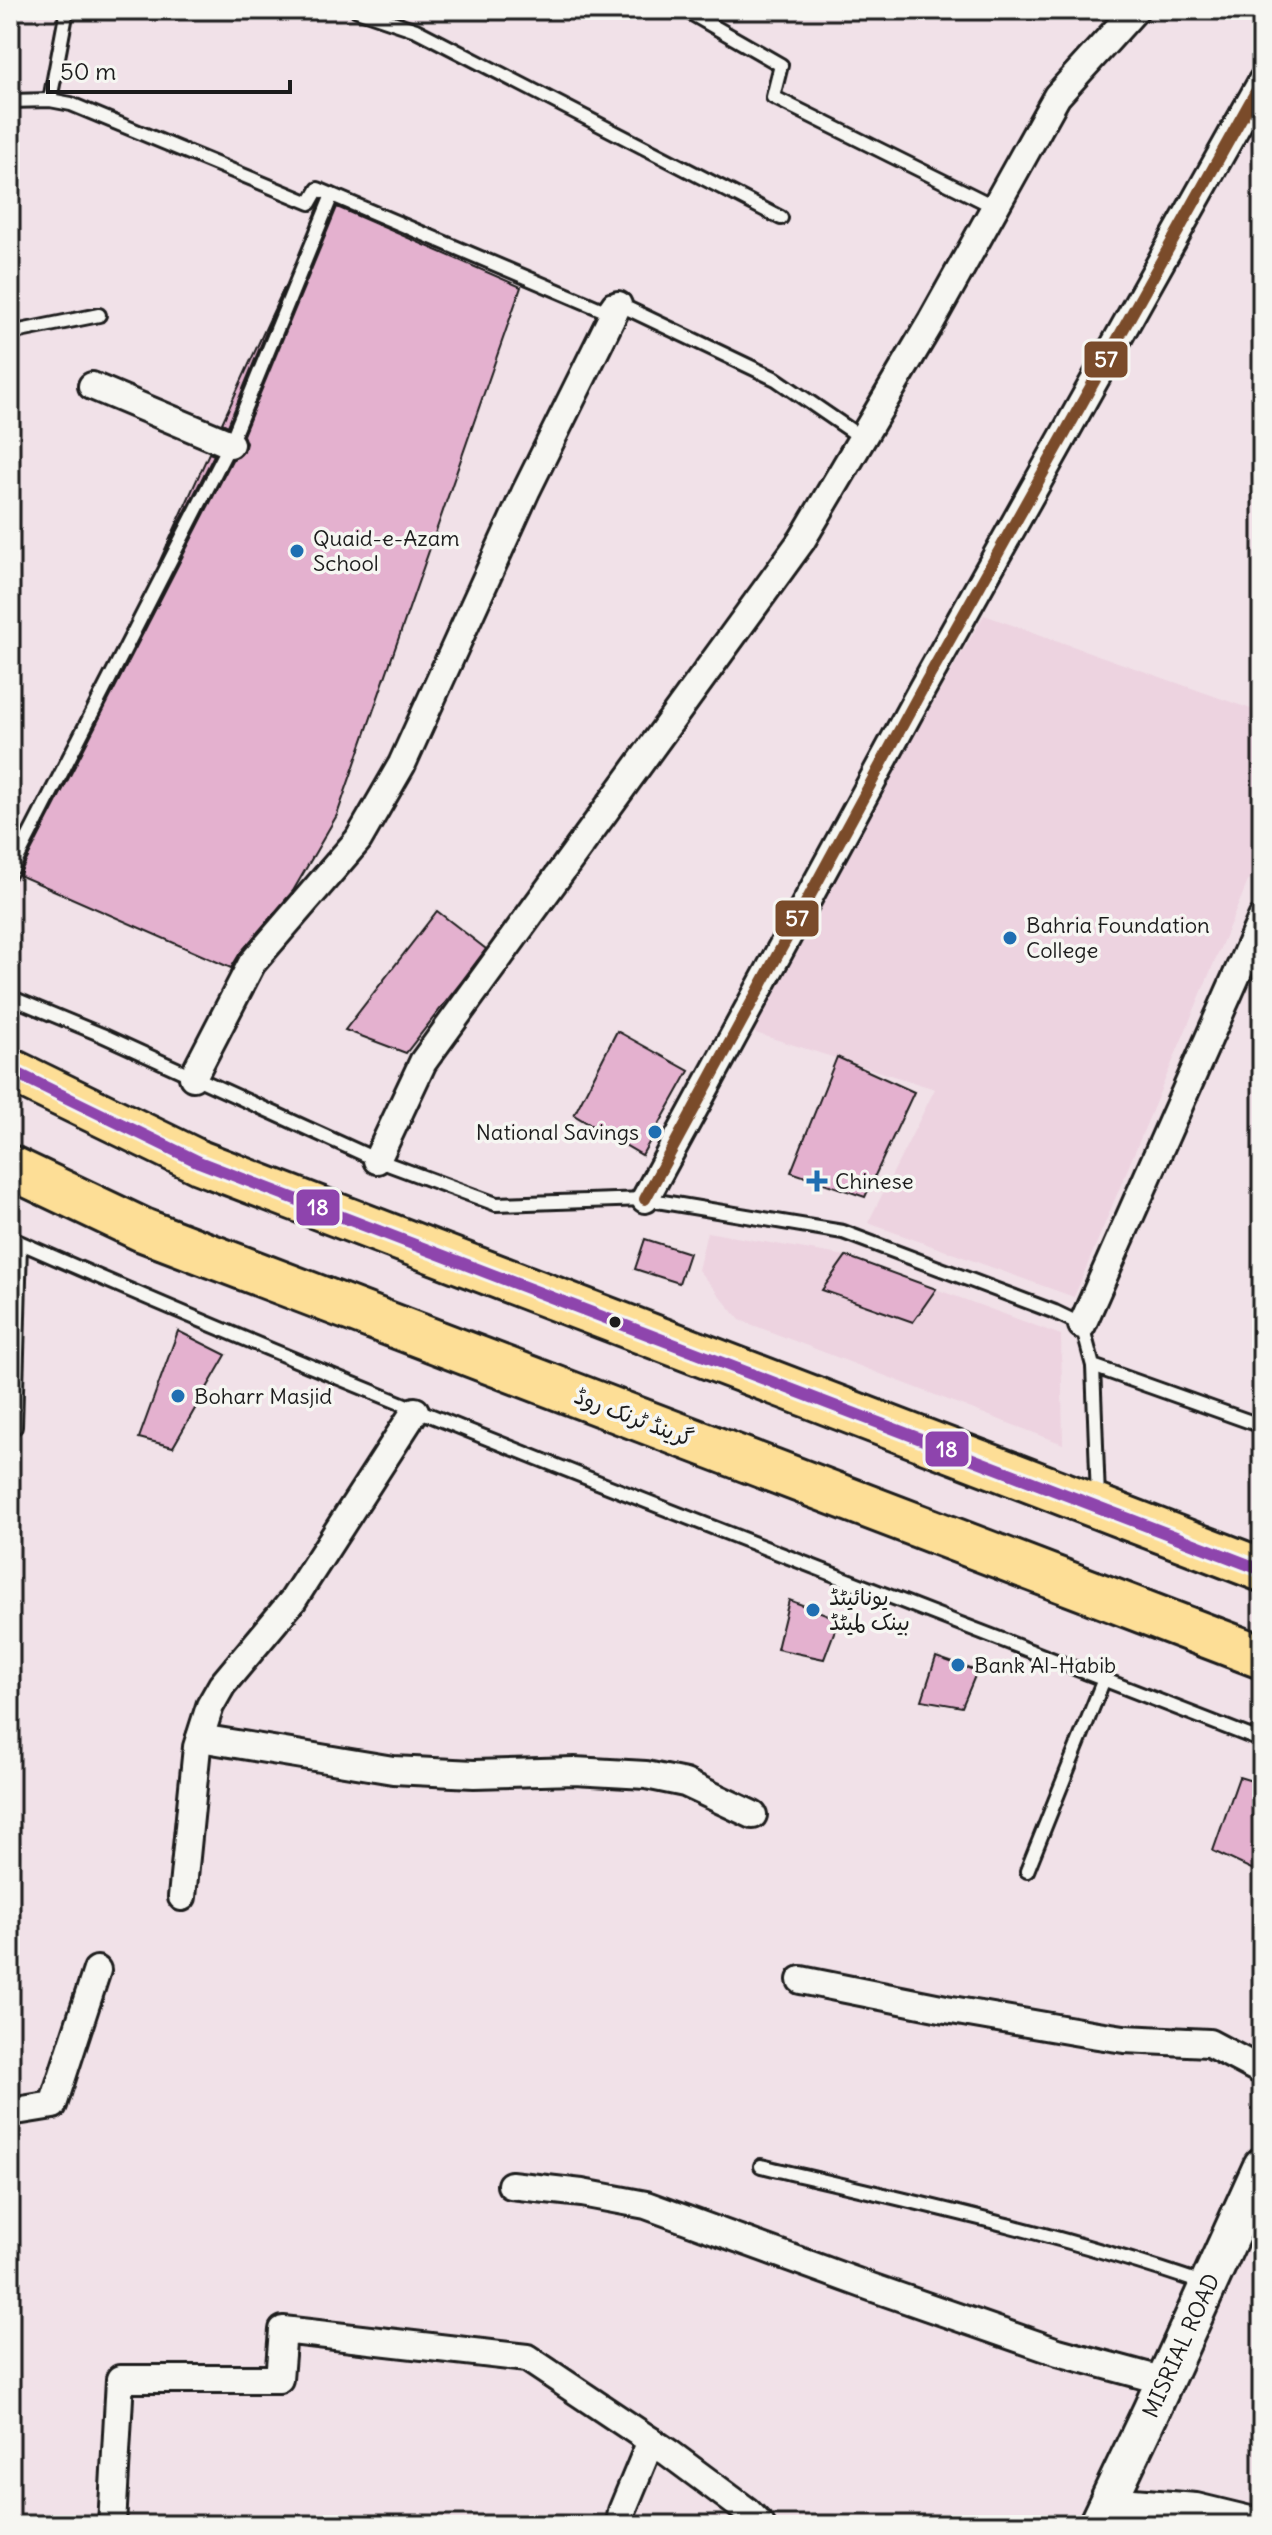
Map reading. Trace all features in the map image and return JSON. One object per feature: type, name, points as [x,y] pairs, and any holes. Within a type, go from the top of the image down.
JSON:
[{"type":"highway","points":[[10,1070],[199,1162],[1262,1570]]},
{"type":"highway","name":"گرینڈ ٹرنک روڈ","points":[[10,1167],[143,1230],[1262,1657]]},
{"type":"main road","name":"MISRIAL ROAD","points":[[1102,2513],[1208,2285],[1252,2214],[1262,2166]]},
{"type":"street","points":[[377,1160],[423,1062],[802,540],[1057,96],[1135,10]]},
{"type":"street","points":[[645,1199],[922,689],[1262,81]]},
{"type":"street","points":[[193,1077],[252,963],[358,840],[402,764],[526,491],[618,305]]},
{"type":"street","points":[[92,386],[230,444]]},
{"type":"street","points":[[1082,1325],[1262,918]]},
{"type":"street","points":[[182,1897],[200,1738],[210,1706],[222,1685],[293,1600],[415,1411]]},
{"type":"street","points":[[200,1738],[393,1770],[474,1774],[574,1771],[646,1775],[685,1783],[753,1815]]},
{"type":"street","points":[[10,2112],[53,2105],[97,1970]]},
{"type":"street","points":[[801,1980],[1091,2034],[1124,2039],[1209,2043],[1262,2071]]},
{"type":"street","points":[[511,2185],[582,2193],[646,2205],[1044,2347],[1165,2381]]},
{"type":"street","points":[[112,2525],[120,2379],[279,2379],[283,2330],[527,2358],[651,2441],[747,2511],[761,2525]]},
{"type":"street","points":[[620,2525],[622,2511],[651,2441]]},
{"type":"street","points":[[1102,2513],[1196,2507],[1262,2523]]},
{"type":"lane","points":[[50,100],[67,10]]},
{"type":"lane","points":[[357,10],[416,30],[781,218]]},
{"type":"lane","points":[[685,10],[781,65],[773,97],[995,207]]},
{"type":"lane","points":[[10,101],[50,100],[71,104],[310,203],[318,189],[603,310],[610,300],[776,379],[862,438]]},
{"type":"lane","points":[[10,873],[230,444],[332,195]]},
{"type":"lane","points":[[10,333],[99,315]]},
{"type":"lane","points":[[10,997],[377,1160],[496,1204],[645,1199],[843,1232],[1055,1312],[1082,1325],[1093,1366],[1098,1509]]},
{"type":"lane","points":[[15,1427],[15,1240],[205,1324],[415,1411],[1262,1741]]},
{"type":"lane","points":[[1093,1366],[1262,1426]]},
{"type":"lane","points":[[1027,1871],[1104,1679]]},
{"type":"lane","points":[[761,2166],[1023,2230],[1150,2265],[1208,2285]]},
{"type":"shaded area","name":"Bahria Foundation College","points":[[984,615],[1262,713],[1262,848],[1074,1297],[868,1223],[935,1089],[743,1029]]},
{"type":"shaded area","points":[[707,1232],[846,1256],[1061,1335],[1063,1444],[740,1320],[698,1270]]},
{"type":"building","name":"Quaid-e-Azam School","points":[[337,207],[521,287],[337,815],[293,891],[231,968],[19,875],[232,460],[244,451],[246,443],[243,435]]},
{"type":"building","points":[[284,288],[228,426],[222,423]]},
{"type":"building","points":[[209,453],[214,455],[158,565]]},
{"type":"building","points":[[437,911],[486,949],[462,981],[406,1053],[345,1030]]},
{"type":"building","points":[[617,1031],[689,1071],[642,1155],[574,1115]]},
{"type":"building","points":[[837,1057],[914,1092],[865,1197],[791,1172]]},
{"type":"building","points":[[645,1239],[689,1253],[679,1283],[635,1269]]},
{"type":"building","points":[[846,1256],[936,1289],[913,1322],[822,1290]]},
{"type":"building","name":"Boharr Masjid","points":[[178,1331],[226,1355],[173,1447],[139,1438]]},
{"type":"building","points":[[789,1600],[839,1619],[824,1659],[777,1649]]},
{"type":"building","points":[[936,1657],[977,1671],[962,1707],[922,1700]]},
{"type":"building","points":[[1239,1777],[1262,1784],[1262,1874],[1213,1851]]},
{"type":"transit line","name":"57","points":[[645,1199],[922,689],[1262,81]]},
{"type":"transit line","name":"18","points":[[10,1070],[199,1162],[1262,1570]]},
{"type":"place","name":"Quaid-e-Azam School","points":[[297,551]]},
{"type":"place","name":"Bahria Foundation College","points":[[1010,938]]},
{"type":"place","name":"National Savings","points":[[655,1132]]},
{"type":"place","name":"Chinese","points":[[817,1181]]},
{"type":"place","name":"Boharr Masjid","points":[[178,1396]]},
{"type":"place","name":"یونائیٹڈ بینک لمیٹڈ","points":[[813,1610]]},
{"type":"place","name":"Bank Al-Habib","points":[[958,1665]]}]
